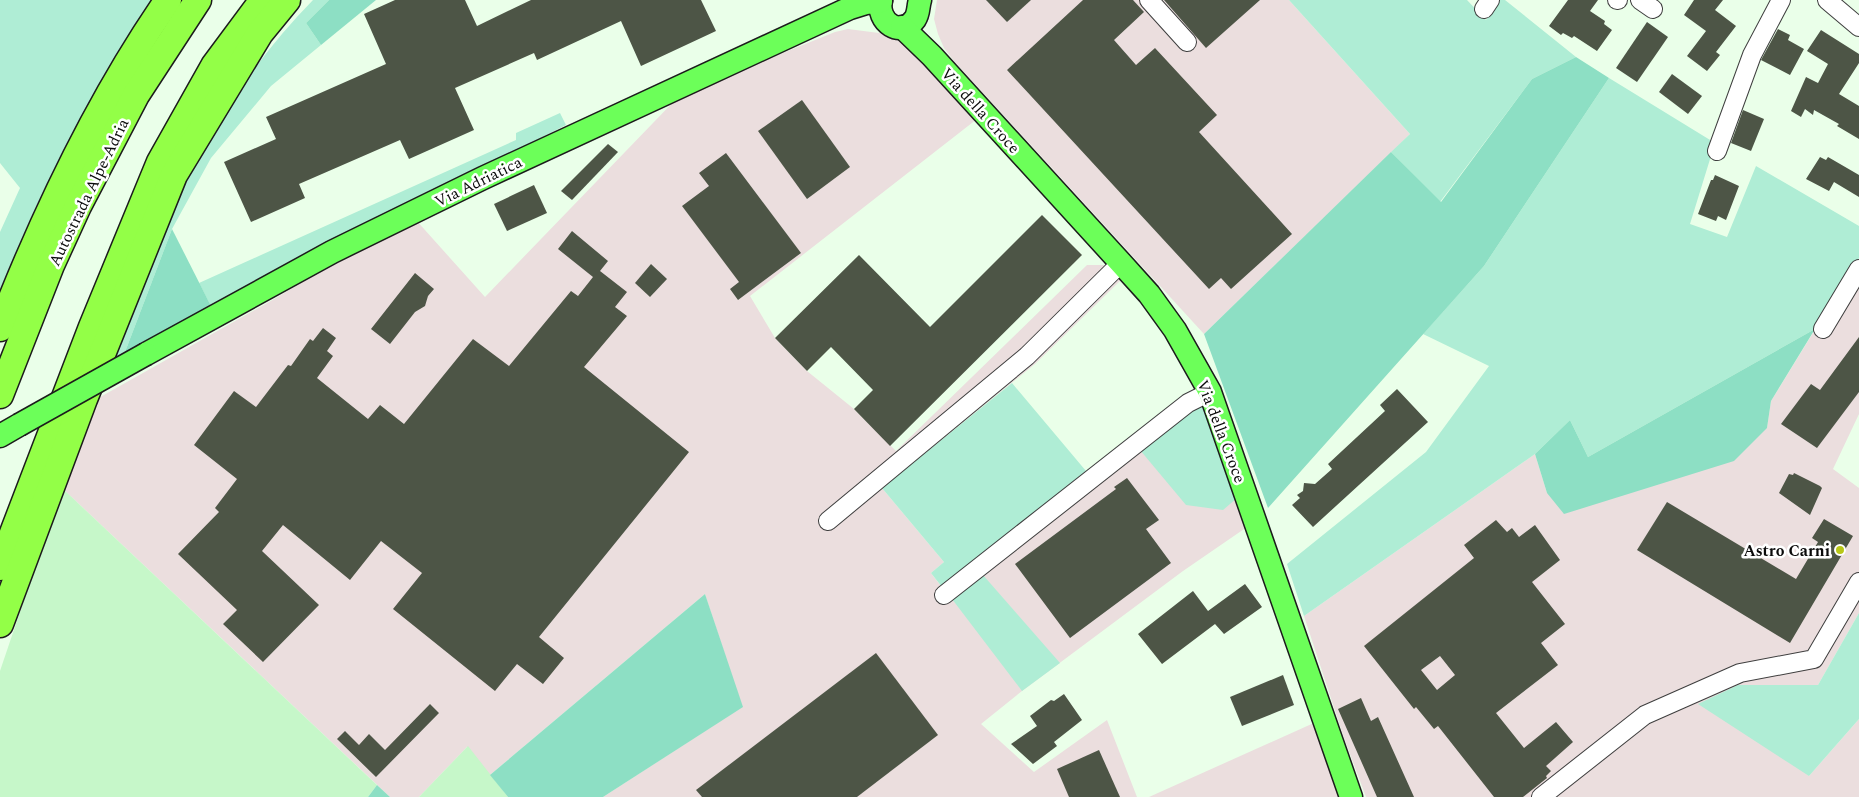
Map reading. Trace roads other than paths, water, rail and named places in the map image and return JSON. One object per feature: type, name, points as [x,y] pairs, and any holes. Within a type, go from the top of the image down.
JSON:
[{"type":"highway","name":"Autostrada Alpe-Adria","points":[[0,328],[26,262],[84,139],[144,35],[168,0]]},
{"type":"highway","name":"Autostrada Alpe-Adria","points":[[0,396],[50,265],[78,206],[136,95],[198,0]]},
{"type":"highway","points":[[0,567],[92,326],[160,162],[214,66],[263,0]]},
{"type":"highway","points":[[0,624],[84,398],[174,175],[260,33],[287,0]]},
{"type":"highway","points":[[228,85],[304,0]]},
{"type":"main road","name":"Via Adriatica","points":[[0,436],[332,252],[492,174],[850,8],[881,0],[880,13],[888,24],[911,12]]},
{"type":"main road","name":"Via Adriatica","points":[[818,23],[911,12]]},
{"type":"main road","name":"Via della Croce","points":[[911,12],[932,56],[1149,294],[1176,330],[1210,392],[1351,797]]},
{"type":"street","points":[[1149,0],[1187,42]]},
{"type":"street","points":[[1717,151],[1752,55],[1781,0]]},
{"type":"street","points":[[1828,0],[1859,27]]},
{"type":"street","points":[[828,521],[1028,356],[1121,264]]},
{"type":"street","points":[[1823,330],[1859,269]]},
{"type":"street","points":[[944,595],[1188,403],[1210,392]]},
{"type":"street","points":[[1541,797],[1645,714],[1740,673],[1814,659],[1859,582]]},
{"type":"place","name":"Astro Carni","points":[[1840,550]]}]
